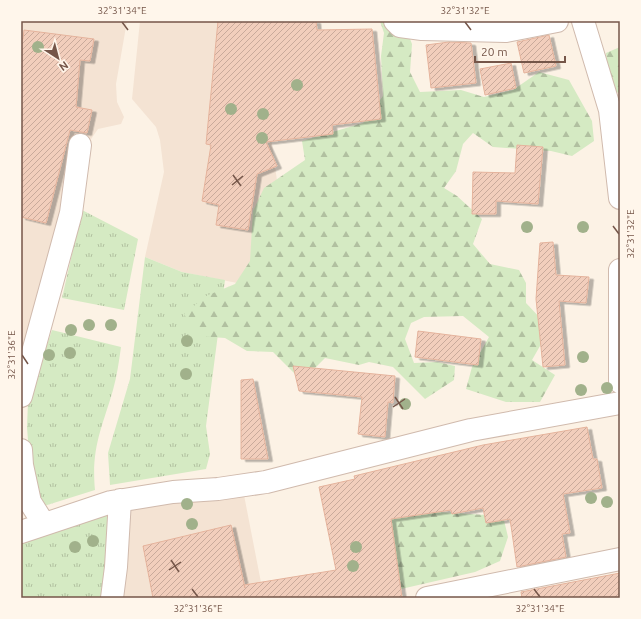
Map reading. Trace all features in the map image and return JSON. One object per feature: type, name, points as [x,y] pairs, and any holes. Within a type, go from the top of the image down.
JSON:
[{"type":"street","points":[[395,21],[400,26],[422,29],[506,31],[557,21]]},
{"type":"street","points":[[583,21],[610,110],[620,198]]},
{"type":"street","points":[[21,396],[72,213],[80,145]]},
{"type":"street","points":[[620,270],[620,382]]},
{"type":"street","points":[[21,532],[120,500],[173,492],[218,489],[266,482],[471,430],[620,403]]},
{"type":"street","points":[[21,450],[22,465],[30,502],[44,524]]},
{"type":"street","points":[[112,598],[116,567],[120,500]]},
{"type":"street","points":[[427,598],[620,558]]},
{"type":"shaded area","points":[[21,21],[127,21],[116,84],[117,102],[124,117],[121,124],[98,129],[89,142],[64,203],[21,374]]},
{"type":"shaded area","points":[[140,21],[261,21],[269,122],[278,188],[257,287],[182,272],[145,257],[164,172],[160,140],[156,127],[132,99]]},
{"type":"shaded area","points":[[244,495],[264,598],[121,598],[126,508]]},
{"type":"green space","points":[[380,21],[403,21],[412,44],[410,72],[420,92],[461,90],[484,97],[513,90],[539,72],[569,80],[592,121],[594,141],[572,156],[551,151],[493,147],[473,133],[463,144],[456,171],[444,188],[457,196],[482,219],[473,244],[490,264],[519,270],[526,283],[526,303],[542,320],[544,339],[532,360],[555,375],[540,402],[506,402],[466,389],[472,367],[489,337],[463,316],[424,317],[411,323],[405,339],[414,363],[437,362],[455,366],[454,380],[425,399],[393,367],[369,362],[359,365],[325,358],[312,371],[298,377],[273,352],[247,351],[225,338],[198,336],[184,314],[206,296],[235,284],[250,261],[253,211],[264,188],[305,160],[302,141],[363,123],[383,96],[381,56],[384,33]]},
{"type":"green space","points":[[620,47],[620,93],[615,92],[608,76],[606,53]]},
{"type":"green space","points":[[82,210],[138,239],[124,310],[62,298]]},
{"type":"green space","points":[[145,257],[182,272],[225,280],[206,426],[210,454],[206,469],[110,485],[108,453],[130,379]]},
{"type":"green space","points":[[52,330],[121,347],[114,385],[98,438],[94,475],[95,490],[44,506],[31,481],[27,427],[28,402]]},
{"type":"green space","points":[[398,506],[420,511],[503,516],[508,537],[500,561],[475,572],[401,589],[391,520]]},
{"type":"green space","points":[[107,511],[112,525],[106,598],[22,598],[21,539]]},
{"type":"building","points":[[218,21],[316,21],[317,30],[372,29],[381,119],[332,125],[333,134],[266,142],[277,166],[257,174],[248,230],[216,225],[219,205],[202,201],[211,145],[206,144]]},
{"type":"building","points":[[24,30],[94,39],[90,61],[80,60],[76,107],[92,110],[87,133],[70,130],[46,223],[21,217],[21,39],[23,39]]},
{"type":"building","points":[[549,35],[556,66],[524,73],[517,42]]},
{"type":"building","points":[[449,42],[471,43],[476,83],[431,88],[426,45]]},
{"type":"building","points":[[511,63],[516,88],[485,95],[480,69]]},
{"type":"building","points":[[517,145],[543,147],[538,204],[496,201],[496,214],[472,214],[473,172],[515,173]]},
{"type":"building","points":[[553,242],[556,275],[589,277],[586,303],[559,301],[565,365],[543,367],[536,299],[540,243]]},
{"type":"building","points":[[418,331],[481,339],[478,365],[415,357]]},
{"type":"building","points":[[293,366],[395,376],[393,403],[388,402],[385,437],[358,434],[362,397],[299,391]]},
{"type":"building","points":[[253,379],[268,459],[241,459],[241,380]]},
{"type":"building","points":[[587,427],[593,459],[597,459],[602,488],[563,494],[570,533],[562,534],[566,557],[517,567],[510,519],[486,523],[483,508],[452,514],[451,510],[391,519],[402,598],[153,598],[143,546],[231,525],[244,585],[336,570],[319,487],[355,479],[354,476],[483,445]]},
{"type":"building","points":[[620,573],[620,598],[522,598],[521,592]]}]
